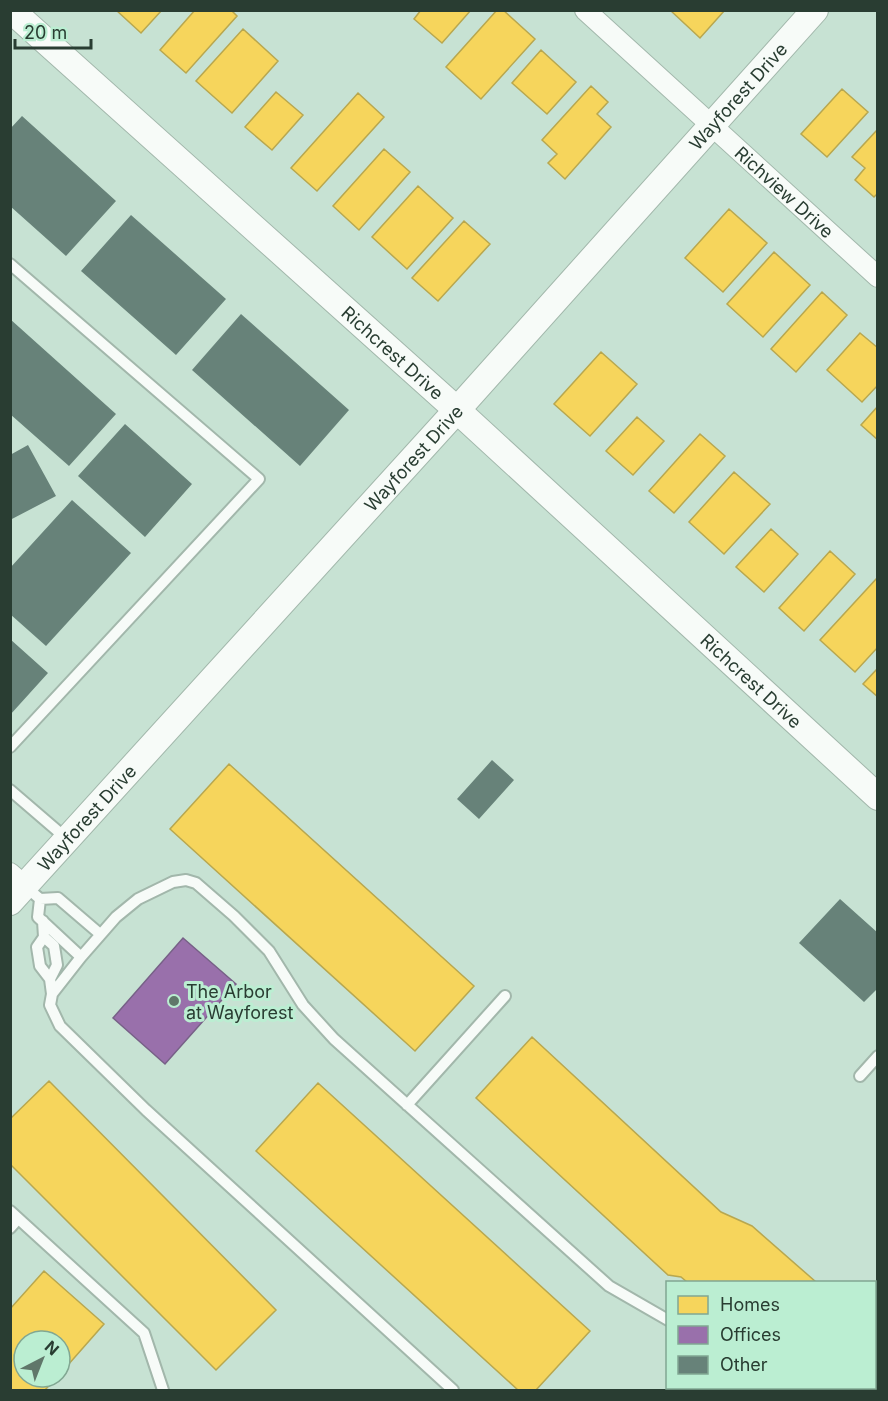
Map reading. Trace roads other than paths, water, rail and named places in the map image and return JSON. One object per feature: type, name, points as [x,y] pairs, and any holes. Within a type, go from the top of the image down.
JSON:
[{"type":"street","name":"Richcrest Drive","points":[[11,10],[457,410],[878,797]]},
{"type":"street","name":"Richview Drive","points":[[585,10],[878,277]]},
{"type":"street","name":"Wayforest Drive","points":[[21,890],[457,410],[815,10]]},
{"type":"lane","points":[[10,747],[259,479],[11,266]]},
{"type":"lane","points":[[10,790],[68,839]]},
{"type":"lane","points":[[52,994],[100,934],[138,899],[173,882],[186,880],[196,884],[251,932],[269,951],[303,1005],[334,1039],[609,1286],[666,1319]]},
{"type":"lane","points":[[21,890],[39,917],[81,957]]},
{"type":"lane","points":[[21,890],[58,898],[100,934]]},
{"type":"lane","points":[[43,921],[44,937],[37,947],[40,966],[50,979],[52,994],[50,1005],[60,1026],[162,1126],[453,1390]]},
{"type":"lane","points":[[44,937],[54,946],[57,964],[50,979]]},
{"type":"lane","points":[[407,1105],[505,996]]},
{"type":"lane","points":[[860,1076],[878,1056]]},
{"type":"lane","points":[[10,1228],[14,1215],[144,1333],[163,1390]]},
{"type":"place","name":"The Arbor at Wayforest","points":[[174,1001]]}]
